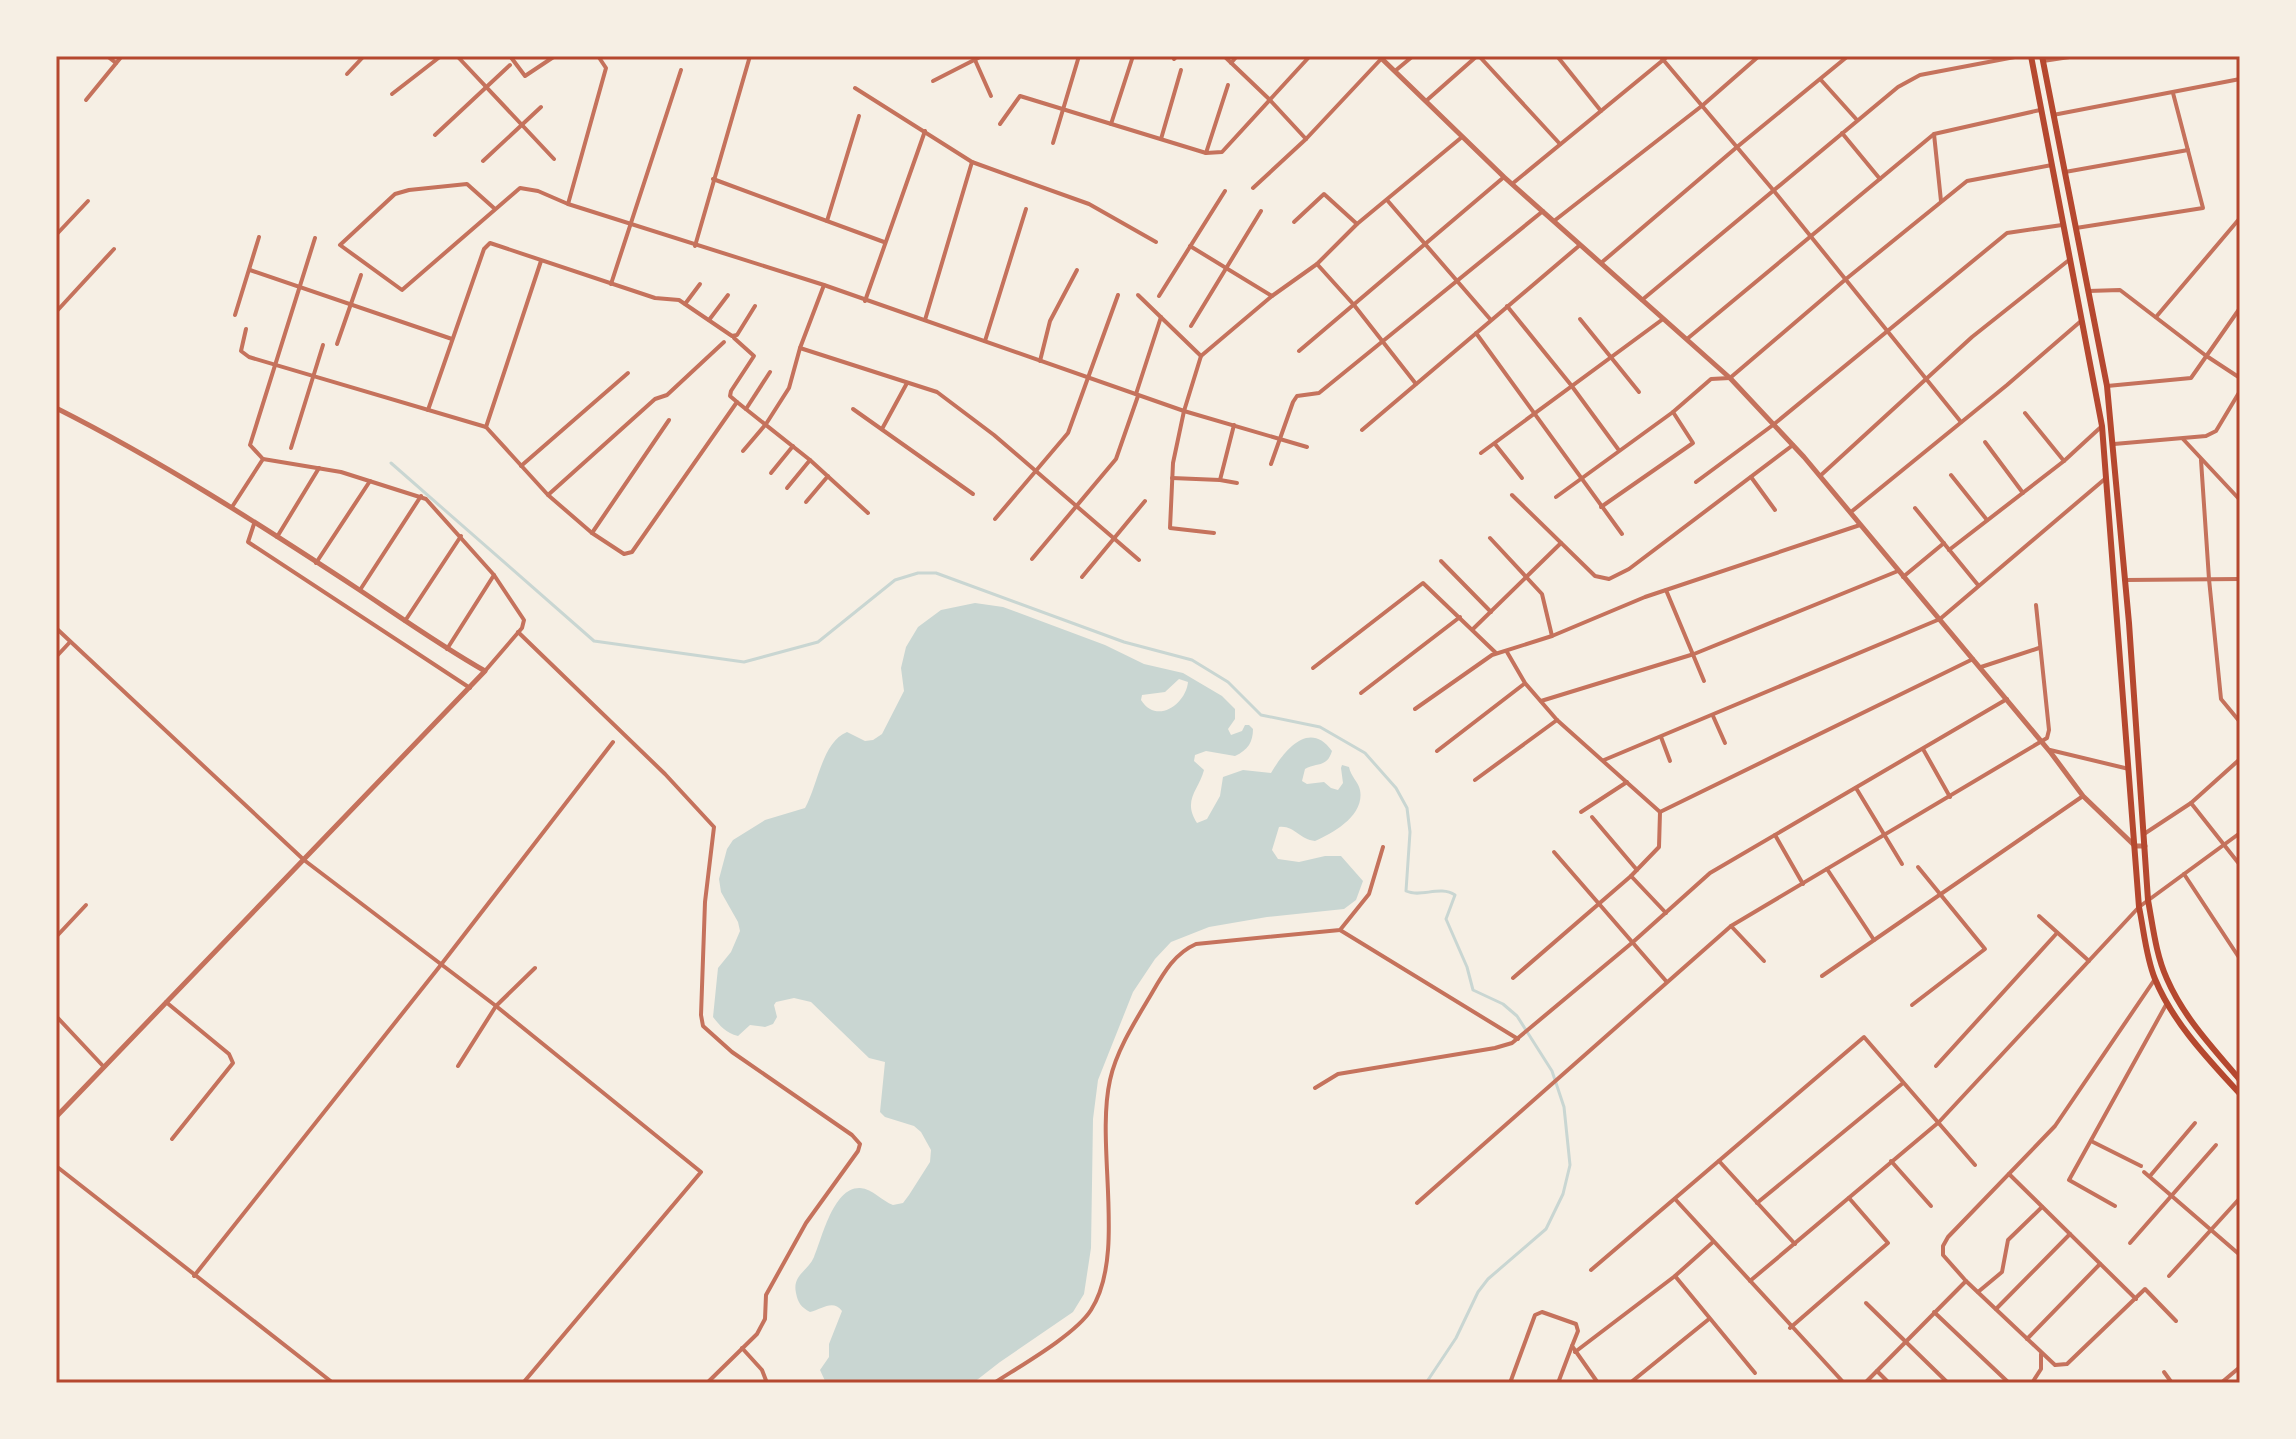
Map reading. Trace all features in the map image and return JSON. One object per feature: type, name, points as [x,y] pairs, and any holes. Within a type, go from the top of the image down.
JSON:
[{"type":"main road","points":[[2031,56],[2102,426],[2139,907],[2155,979],[2167,1003],[2189,1035],[2240,1094]]},
{"type":"main road","points":[[2042,59],[2107,386],[2126,580],[2148,900],[2166,977],[2178,1001],[2198,1032],[2240,1080]]},
{"type":"street","points":[[107,56],[116,63]]},
{"type":"street","points":[[86,100],[122,56]]},
{"type":"street","points":[[347,74],[364,56]]},
{"type":"street","points":[[392,94],[441,56]]},
{"type":"street","points":[[457,56],[554,159]]},
{"type":"street","points":[[510,56],[525,76],[555,56]]},
{"type":"street","points":[[568,204],[606,68],[598,56]]},
{"type":"street","points":[[695,246],[750,56]]},
{"type":"street","points":[[933,81],[982,56]]},
{"type":"street","points":[[1053,143],[1079,56]]},
{"type":"street","points":[[1111,124],[1133,56]]},
{"type":"street","points":[[1224,56],[1306,139]]},
{"type":"street","points":[[1231,63],[1237,56]]},
{"type":"street","points":[[1000,124],[1020,96],[1206,153],[1222,152],[1310,56]]},
{"type":"street","points":[[1395,71],[1413,56]]},
{"type":"street","points":[[1426,101],[1478,56],[1560,144]]},
{"type":"street","points":[[1554,221],[1703,105],[1759,56]]},
{"type":"street","points":[[1601,263],[1848,56]]},
{"type":"street","points":[[1642,300],[1898,87],[1920,75],[2020,56]]},
{"type":"street","points":[[2042,59],[2076,56]]},
{"type":"street","points":[[1253,188],[1306,139],[1380,57],[1504,177],[1730,378],[1820,476],[2043,742],[2083,796],[2135,846],[2145,846]]},
{"type":"street","points":[[1559,57],[1601,111]]},
{"type":"street","points":[[1512,184],[1664,57],[1961,422]]},
{"type":"street","points":[[975,60],[991,96]]},
{"type":"street","points":[[435,135],[510,65]]},
{"type":"street","points":[[611,285],[681,70]]},
{"type":"street","points":[[1161,139],[1181,70]]},
{"type":"street","points":[[2053,115],[2240,79]]},
{"type":"street","points":[[1821,80],[1857,120]]},
{"type":"street","points":[[1206,153],[1228,85]]},
{"type":"street","points":[[855,88],[972,162],[1089,204],[1156,242]]},
{"type":"street","points":[[2076,228],[2203,208],[2173,93]]},
{"type":"street","points":[[483,161],[541,107]]},
{"type":"street","points":[[1687,339],[1934,134],[2040,110]]},
{"type":"street","points":[[827,221],[859,116]]},
{"type":"street","points":[[865,301],[925,131]]},
{"type":"street","points":[[1842,133],[1880,179]]},
{"type":"street","points":[[1934,134],[1941,201]]},
{"type":"street","points":[[1214,533],[1171,529],[1173,463],[1184,411],[1201,356],[1272,296],[1317,264],[1357,224],[1462,137]]},
{"type":"street","points":[[2065,172],[2188,150]]},
{"type":"street","points":[[924,321],[972,162]]},
{"type":"street","points":[[1556,497],[1673,412],[1711,379],[1730,378],[1967,181],[2052,165]]},
{"type":"street","points":[[1299,351],[1504,177]]},
{"type":"street","points":[[713,179],[884,242]]},
{"type":"street","points":[[495,209],[467,184],[400,192],[340,245],[402,290],[524,187],[695,246],[824,285],[1184,411],[1307,447]]},
{"type":"street","points":[[1159,296],[1225,191]]},
{"type":"street","points":[[1294,222],[1324,194],[1357,224]]},
{"type":"street","points":[[1387,200],[1491,320]]},
{"type":"street","points":[[56,235],[88,201]]},
{"type":"street","points":[[985,341],[1026,209]]},
{"type":"street","points":[[1191,326],[1261,211]]},
{"type":"street","points":[[1271,464],[1297,396],[1319,393],[1543,211]]},
{"type":"street","points":[[2156,317],[2240,218]]},
{"type":"street","points":[[1696,482],[1773,425],[2007,233],[2064,225]]},
{"type":"street","points":[[235,315],[259,237]]},
{"type":"street","points":[[56,1117],[470,688],[523,626],[524,620],[494,575],[430,501],[320,467],[263,459],[250,445],[315,238]]},
{"type":"street","points":[[428,410],[484,249],[490,243],[611,285],[655,298],[679,300],[732,336],[754,356],[730,396],[810,460],[868,513]]},
{"type":"street","points":[[1362,430],[1581,245]]},
{"type":"street","points":[[1190,246],[1272,296]]},
{"type":"street","points":[[56,312],[114,249]]},
{"type":"street","points":[[1820,476],[1925,378],[2071,258]]},
{"type":"street","points":[[486,427],[541,261]]},
{"type":"street","points":[[1317,264],[1354,305],[1416,384]]},
{"type":"street","points":[[250,270],[452,339]]},
{"type":"street","points":[[1040,361],[1050,321],[1077,270]]},
{"type":"street","points":[[337,344],[361,275]]},
{"type":"street","points":[[685,304],[700,284]]},
{"type":"street","points":[[743,451],[766,424],[789,388],[800,348],[824,285]]},
{"type":"street","points":[[2088,291],[2120,290],[2240,378]]},
{"type":"street","points":[[709,320],[728,295]]},
{"type":"street","points":[[995,519],[1068,433],[1118,295]]},
{"type":"street","points":[[1138,295],[1201,356]]},
{"type":"street","points":[[732,336],[737,335],[755,306]]},
{"type":"street","points":[[1507,306],[1619,450]]},
{"type":"street","points":[[2107,386],[2191,378],[2240,308]]},
{"type":"street","points":[[1032,559],[1116,459],[1161,317]]},
{"type":"street","points":[[1580,319],[1639,392]]},
{"type":"street","points":[[1481,453],[1663,319]]},
{"type":"street","points":[[1850,512],[2083,319]]},
{"type":"street","points":[[246,329],[243,354],[486,427],[548,495],[592,533],[624,554],[632,552],[737,402]]},
{"type":"street","points":[[1476,333],[1622,534]]},
{"type":"street","points":[[548,495],[655,399],[667,395],[724,342]]},
{"type":"street","points":[[291,448],[323,345]]},
{"type":"street","points":[[800,348],[937,392],[994,435],[1139,560]]},
{"type":"street","points":[[746,409],[770,372]]},
{"type":"street","points":[[521,466],[628,373]]},
{"type":"street","points":[[882,429],[907,383]]},
{"type":"street","points":[[2114,444],[2206,436],[2216,431],[2240,391]]},
{"type":"street","points":[[56,408],[131,446],[232,507],[360,590],[404,623],[485,671]]},
{"type":"street","points":[[853,409],[973,494]]},
{"type":"street","points":[[1601,507],[1693,443],[1673,412]]},
{"type":"street","points":[[2025,413],[2064,461]]},
{"type":"street","points":[[592,533],[669,420]]},
{"type":"street","points":[[1220,480],[1234,425]]},
{"type":"street","points":[[1949,550],[2064,461],[2102,426]]},
{"type":"street","points":[[2183,439],[2240,500]]},
{"type":"street","points":[[1985,442],[2023,493]]},
{"type":"street","points":[[1495,444],[1522,478]]},
{"type":"street","points":[[1512,495],[1595,576],[1609,579],[1629,569],[1793,445]]},
{"type":"street","points":[[771,473],[793,446]]},
{"type":"street","points":[[232,507],[263,459]]},
{"type":"street","points":[[787,488],[810,460]]},
{"type":"street","points":[[2201,460],[2221,699],[2240,722]]},
{"type":"street","points":[[277,537],[320,467]]},
{"type":"street","points":[[1951,475],[1988,521]]},
{"type":"street","points":[[806,502],[828,476]]},
{"type":"street","points":[[1604,760],[1940,619],[2108,476]]},
{"type":"street","points":[[1751,477],[1775,510]]},
{"type":"street","points":[[1172,478],[1237,483]]},
{"type":"street","points":[[316,563],[370,480]]},
{"type":"street","points":[[360,590],[421,496]]},
{"type":"street","points":[[1082,577],[1145,501]]},
{"type":"street","points":[[1915,508],[1978,585]]},
{"type":"street","points":[[254,524],[248,542],[470,688]]},
{"type":"street","points":[[1415,709],[1492,655],[1552,636],[1666,590],[1860,525]]},
{"type":"street","points":[[404,623],[461,536]]},
{"type":"street","points":[[1490,538],[1542,594],[1552,636]]},
{"type":"street","points":[[1473,629],[1561,543]]},
{"type":"street","points":[[1903,577],[1944,543]]},
{"type":"street","points":[[1441,561],[1491,612]]},
{"type":"street","points":[[1541,701],[1694,654],[1898,571]]},
{"type":"street","points":[[447,649],[494,575]]},
{"type":"street","points":[[2126,580],[2240,579]]},
{"type":"street","points":[[1313,668],[1421,583],[1427,583],[1497,654]]},
{"type":"street","points":[[1666,590],[1704,681]]},
{"type":"street","points":[[1417,1203],[1731,926],[2043,742],[2049,730],[2036,605]]},
{"type":"street","points":[[1361,693],[1460,617]]},
{"type":"street","points":[[56,628],[304,860],[496,1006],[701,1172],[523,1383]]},
{"type":"street","points":[[518,632],[665,774],[714,827],[705,902],[703,1026],[732,1052],[852,1135],[860,1144],[806,1223],[766,1295],[765,1319],[757,1334],[707,1383]]},
{"type":"street","points":[[56,657],[70,642]]},
{"type":"street","points":[[1981,667],[2039,648]]},
{"type":"street","points":[[1507,652],[1525,683],[1557,720],[1660,812],[1659,847],[1631,876],[1513,978]]},
{"type":"street","points":[[1660,812],[1973,659]]},
{"type":"street","points":[[1437,751],[1525,683]]},
{"type":"street","points":[[1315,1088],[1338,1074],[1495,1048],[1518,1039],[1710,873],[2007,699]]},
{"type":"street","points":[[1713,716],[1725,743]]},
{"type":"street","points":[[1475,780],[1557,720]]},
{"type":"street","points":[[1661,737],[1670,761]]},
{"type":"street","points":[[194,1276],[613,742]]},
{"type":"street","points":[[1923,749],[1950,797]]},
{"type":"street","points":[[2049,750],[2129,769]]},
{"type":"street","points":[[2144,834],[2191,803],[2240,759]]},
{"type":"street","points":[[1581,812],[1627,782]]},
{"type":"street","points":[[1856,788],[1902,864]]},
{"type":"street","points":[[1822,976],[2083,796]]},
{"type":"street","points":[[2191,803],[2240,865]]},
{"type":"street","points":[[1592,817],[1637,870]]},
{"type":"street","points":[[1750,1281],[1939,1122],[2139,907],[2240,833]]},
{"type":"street","points":[[1775,835],[1803,884]]},
{"type":"street","points":[[1340,930],[1369,894],[1383,847]]},
{"type":"street","points":[[1554,852],[1666,981]]},
{"type":"street","points":[[1912,1005],[1985,949],[1918,867]]},
{"type":"street","points":[[1827,869],[1874,940]]},
{"type":"street","points":[[2184,874],[2240,959]]},
{"type":"street","points":[[1631,876],[1666,913]]},
{"type":"street","points":[[56,937],[86,905]]},
{"type":"street","points":[[2039,916],[2089,961]]},
{"type":"street","points":[[1731,926],[1764,961]]},
{"type":"street","points":[[994,1383],[1085,1318],[1098,1296],[1108,1257],[1106,1116],[1110,1081],[1134,1023],[1181,951],[1210,942],[1340,930],[1518,1039]]},
{"type":"street","points":[[1936,1066],[2057,933]]},
{"type":"street","points":[[458,1066],[496,1006],[535,968]]},
{"type":"street","points":[[2155,979],[2055,1126],[1948,1237],[1943,1246],[1943,1255],[1966,1281],[2055,1365],[2067,1364],[2147,1289],[2176,1321]]},
{"type":"street","points":[[166,1002],[229,1054],[233,1063],[172,1139]]},
{"type":"street","points":[[2115,1206],[2069,1180],[2167,1003]]},
{"type":"street","points":[[56,1016],[103,1066]]},
{"type":"street","points":[[1591,1270],[1864,1037],[1975,1165]]},
{"type":"street","points":[[1757,1203],[1903,1083]]},
{"type":"street","points":[[2150,1177],[2195,1123]]},
{"type":"street","points":[[2091,1141],[2142,1169],[2240,1255]]},
{"type":"street","points":[[2130,1243],[2216,1145]]},
{"type":"street","points":[[1719,1161],[1795,1244]]},
{"type":"street","points":[[1891,1161],[1931,1206]]},
{"type":"street","points":[[56,1166],[333,1383]]},
{"type":"street","points":[[2009,1174],[2136,1299]]},
{"type":"street","points":[[1790,1328],[1888,1243],[1849,1198]]},
{"type":"street","points":[[2169,1276],[2240,1198]]},
{"type":"street","points":[[1675,1199],[1790,1328],[1844,1383]]},
{"type":"street","points":[[1978,1292],[2002,1272],[2008,1240],[2042,1207]]},
{"type":"street","points":[[1996,1309],[2070,1234]]},
{"type":"street","points":[[1574,1349],[1675,1276],[1713,1242]]},
{"type":"street","points":[[2027,1339],[2100,1264]]},
{"type":"street","points":[[1675,1276],[1755,1373]]},
{"type":"street","points":[[1865,1383],[1966,1281]]},
{"type":"street","points":[[1866,1303],[1948,1383]]},
{"type":"street","points":[[1510,1383],[1538,1312],[1576,1324],[1578,1331],[1574,1349],[1558,1383]]},
{"type":"street","points":[[1934,1312],[2009,1383]]},
{"type":"street","points":[[1630,1383],[1709,1319]]},
{"type":"street","points":[[742,1348],[762,1370],[767,1383]]},
{"type":"street","points":[[1574,1349],[1598,1383]]},
{"type":"street","points":[[2032,1383],[2041,1369],[2041,1354]]},
{"type":"street","points":[[2221,1383],[2240,1367]]},
{"type":"street","points":[[1877,1371],[1889,1383]]},
{"type":"street","points":[[2164,1372],[2172,1383]]},
{"type":"shaded area","points":[[975,603],[1003,607],[1105,645],[1144,664],[1183,673],[1222,696],[1235,709],[1235,719],[1228,729],[1231,735],[1249,725],[1253,729],[1252,738],[1249,745],[1235,756],[1206,751],[1195,755],[1194,761],[1204,770],[1191,801],[1197,823],[1207,819],[1220,796],[1223,777],[1243,770],[1271,773],[1298,742],[1315,738],[1323,742],[1332,751],[1330,756],[1324,762],[1305,769],[1302,781],[1307,784],[1324,782],[1338,790],[1343,783],[1342,765],[1349,767],[1360,790],[1358,807],[1339,828],[1315,841],[1289,828],[1279,827],[1272,850],[1278,859],[1299,862],[1341,856],[1363,881],[1356,900],[1344,909],[1209,927],[1171,942],[1155,959],[1133,992],[1098,1080],[1093,1119],[1091,1248],[1084,1294],[1073,1312],[973,1383],[826,1383],[820,1370],[829,1357],[829,1344],[842,1311],[831,1305],[810,1312],[807,1310],[798,1299],[795,1287],[798,1277],[814,1257],[830,1215],[843,1196],[860,1188],[893,1205],[903,1203],[930,1162],[931,1150],[914,1126],[885,1117],[880,1112],[885,1062],[869,1058],[811,1002],[794,998],[776,1002],[777,1017],[773,1024],[765,1027],[750,1025],[738,1036],[724,1029],[713,1017],[718,968],[731,952],[740,931],[721,892],[719,879],[727,849],[733,840],[765,820],[805,808],[826,754],[839,737],[847,732],[865,741],[882,734],[904,691],[901,668],[906,647],[918,627],[941,610]],"holes":[[[1179,679],[1188,682],[1182,698],[1170,709],[1155,711],[1141,700],[1142,695],[1165,692]]]},
{"type":"waterway","points":[[391,463],[594,641],[744,662],[818,642],[895,580],[918,573],[936,573],[1124,642],[1192,660],[1228,682],[1261,715],[1320,727],[1365,753],[1396,788],[1407,808],[1410,832],[1406,891],[1443,891],[1455,895],[1446,919],[1467,967],[1473,990],[1503,1004],[1517,1016],[1552,1071],[1564,1107],[1570,1165],[1563,1194],[1546,1229],[1488,1279],[1478,1292],[1456,1338],[1426,1383]]}]
